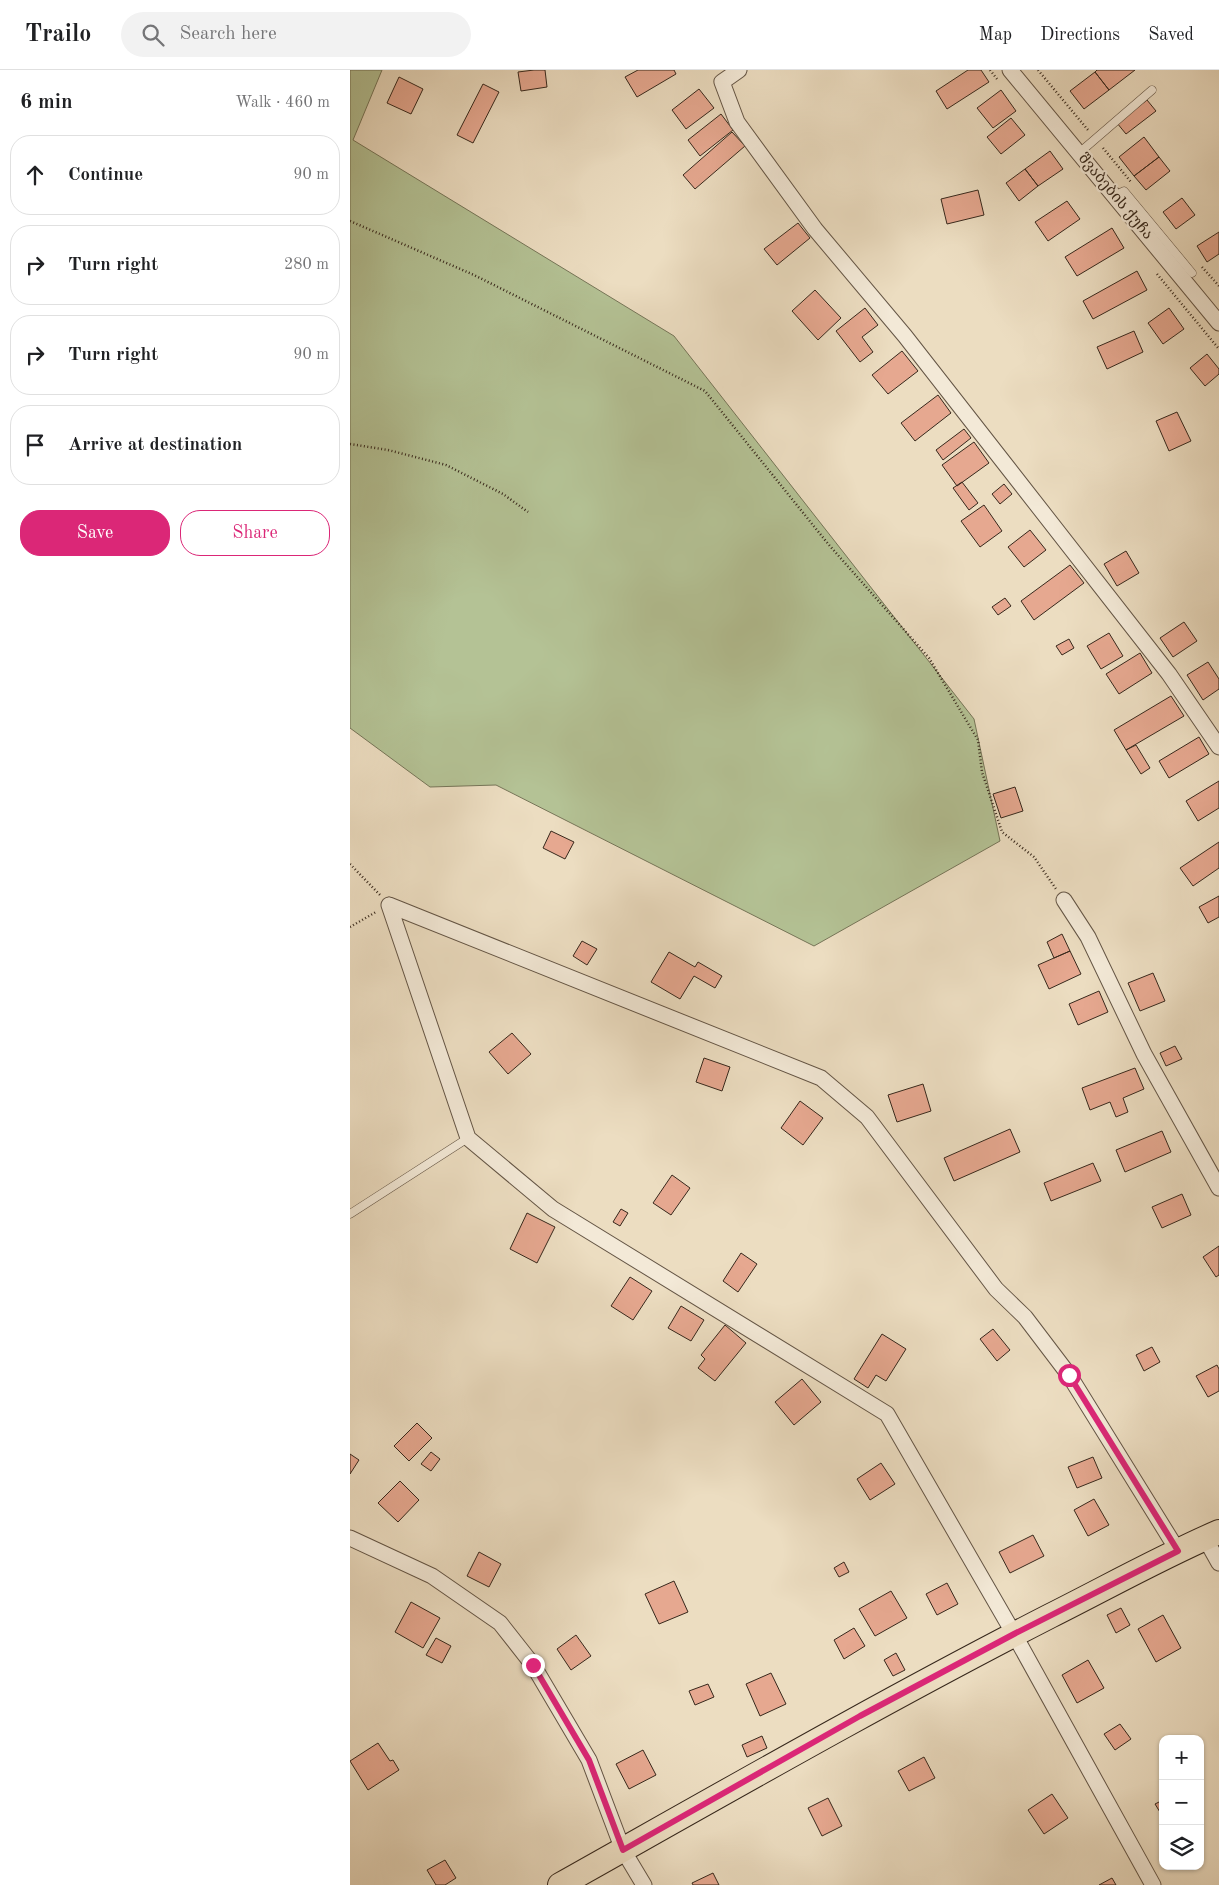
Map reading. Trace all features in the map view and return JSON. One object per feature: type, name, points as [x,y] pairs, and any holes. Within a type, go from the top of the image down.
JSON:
[{"type":"main road","points":[[560,1885],[860,1716],[1014,1634],[1212,1535]]},
{"type":"street","points":[[739,70],[722,82],[737,122],[815,229],[905,336],[1169,674],[1219,747]]},
{"type":"street","name":"შვაბების ქუჩა","points":[[1010,70],[1219,323]]},
{"type":"street","points":[[1064,900],[1088,937],[1144,1054],[1219,1188]]},
{"type":"street","points":[[389,905],[468,1138],[553,1209],[886,1414],[1014,1634],[1153,1885]]},
{"type":"street","points":[[389,905],[821,1078],[867,1117],[996,1289],[1025,1317],[1069,1375],[1178,1551]]},
{"type":"street","points":[[1212,1535],[1219,1563]]},
{"type":"street","points":[[350,1538],[432,1576],[500,1623],[533,1665],[589,1760],[623,1850],[644,1885]]},
{"type":"lane","points":[[1079,153],[1152,90]]},
{"type":"lane","points":[[1114,196],[1124,191],[1192,273]]},
{"type":"lane","points":[[350,1214],[468,1138]]},
{"type":"path","points":[[1038,70],[1135,186]]},
{"type":"path","points":[[350,221],[474,275],[705,391],[829,545],[929,658],[978,740],[982,772],[1002,832],[1034,857],[1064,900]]},
{"type":"path","points":[[1196,260],[1219,286]]},
{"type":"path","points":[[350,444],[388,450],[446,465],[503,494],[528,512]]},
{"type":"path","points":[[350,864],[389,905],[350,927]]},
{"type":"green space","points":[[350,70],[382,70],[353,140],[674,336],[974,719],[1000,841],[814,946],[496,785],[430,787],[350,728]]},
{"type":"building","points":[[545,70],[547,87],[521,91],[518,72]]},
{"type":"building","points":[[638,70],[674,70],[676,74],[637,97],[625,77]]},
{"type":"building","points":[[968,70],[981,70],[989,82],[947,109],[936,91]]},
{"type":"building","points":[[1097,70],[1135,70],[1109,90],[1095,72]]},
{"type":"building","points":[[1095,72],[1109,90],[1084,109],[1070,91]]},
{"type":"building","points":[[399,77],[423,89],[411,114],[387,103]]},
{"type":"building","points":[[483,84],[499,92],[473,143],[457,135]]},
{"type":"building","points":[[699,89],[714,108],[686,129],[672,110]]},
{"type":"building","points":[[1001,90],[1016,111],[993,128],[977,108]]},
{"type":"building","points":[[1147,100],[1156,111],[1126,134],[1117,123]]},
{"type":"building","points":[[721,114],[733,130],[700,156],[688,140]]},
{"type":"building","points":[[1011,118],[1025,135],[1001,154],[987,137]]},
{"type":"building","points":[[732,132],[745,146],[695,189],[683,175]]},
{"type":"building","points":[[1144,137],[1159,157],[1134,176],[1119,157]]},
{"type":"building","points":[[1050,151],[1063,169],[1038,186],[1025,169]]},
{"type":"building","points":[[1159,157],[1170,171],[1146,190],[1134,176]]},
{"type":"building","points":[[1025,169],[1038,186],[1019,201],[1006,183]]},
{"type":"building","points":[[978,190],[984,215],[947,224],[941,199]]},
{"type":"building","points":[[1182,198],[1195,215],[1176,229],[1163,212]]},
{"type":"building","points":[[1067,201],[1080,219],[1048,241],[1035,222]]},
{"type":"building","points":[[798,223],[810,238],[777,265],[764,249]]},
{"type":"building","points":[[1112,228],[1124,248],[1077,276],[1065,257]]},
{"type":"building","points":[[1219,232],[1219,254],[1207,262],[1197,246]]},
{"type":"building","points":[[1137,271],[1147,290],[1093,319],[1083,301]]},
{"type":"building","points":[[815,290],[841,318],[818,340],[792,311]]},
{"type":"building","points":[[865,308],[878,325],[862,337],[873,352],[860,362],[836,331]]},
{"type":"building","points":[[1169,308],[1184,329],[1163,344],[1148,323]]},
{"type":"building","points":[[1134,331],[1143,352],[1107,369],[1097,347]]},
{"type":"building","points":[[902,351],[918,371],[888,394],[872,375]]},
{"type":"building","points":[[1207,354],[1219,369],[1219,374],[1205,386],[1190,368]]},
{"type":"building","points":[[938,395],[951,413],[915,441],[901,423]]},
{"type":"building","points":[[1177,412],[1191,441],[1169,451],[1156,421]]},
{"type":"building","points":[[964,429],[971,438],[943,460],[936,450]]},
{"type":"building","points":[[974,442],[989,463],[957,486],[942,465]]},
{"type":"building","points":[[962,482],[978,503],[969,510],[953,488]]},
{"type":"building","points":[[1004,484],[1012,494],[1000,504],[992,494]]},
{"type":"building","points":[[984,505],[1002,531],[980,547],[961,521]]},
{"type":"building","points":[[1030,530],[1046,550],[1024,567],[1008,547]]},
{"type":"building","points":[[1126,551],[1139,573],[1117,586],[1104,564]]},
{"type":"building","points":[[1070,565],[1084,583],[1034,620],[1021,601]]},
{"type":"building","points":[[1005,598],[1011,606],[998,615],[992,607]]},
{"type":"building","points":[[1184,622],[1197,641],[1173,657],[1160,638]]},
{"type":"building","points":[[1109,633],[1123,656],[1101,669],[1087,646]]},
{"type":"building","points":[[1069,639],[1074,648],[1062,655],[1056,646]]},
{"type":"building","points":[[1140,653],[1152,673],[1119,694],[1106,674]]},
{"type":"building","points":[[1208,662],[1219,679],[1219,689],[1203,700],[1187,675]]},
{"type":"building","points":[[1171,696],[1184,716],[1126,750],[1114,730]]},
{"type":"building","points":[[1199,737],[1209,754],[1169,778],[1159,761]]},
{"type":"building","points":[[1136,745],[1150,768],[1141,774],[1126,750]]},
{"type":"building","points":[[1219,781],[1219,808],[1198,821],[1186,801]]},
{"type":"building","points":[[1015,787],[1023,811],[1001,818],[993,794]]},
{"type":"building","points":[[551,831],[574,842],[565,859],[543,848]]},
{"type":"building","points":[[1219,842],[1219,868],[1193,886],[1180,868]]},
{"type":"building","points":[[1219,896],[1219,917],[1208,923],[1199,907]]},
{"type":"building","points":[[1062,934],[1070,951],[1054,958],[1047,942]]},
{"type":"building","points":[[582,941],[597,949],[587,965],[573,956]]},
{"type":"building","points":[[1070,951],[1081,974],[1049,989],[1038,965]]},
{"type":"building","points":[[669,952],[695,967],[698,962],[722,976],[715,988],[694,976],[680,999],[651,982]]},
{"type":"building","points":[[1153,973],[1165,1001],[1140,1011],[1128,983]]},
{"type":"building","points":[[1099,991],[1108,1012],[1078,1025],[1069,1004]]},
{"type":"building","points":[[512,1033],[531,1054],[508,1074],[489,1052]]},
{"type":"building","points":[[1175,1046],[1182,1059],[1166,1066],[1160,1053]]},
{"type":"building","points":[[704,1058],[730,1067],[722,1091],[696,1082]]},
{"type":"building","points":[[1135,1068],[1144,1089],[1123,1098],[1128,1112],[1116,1117],[1110,1102],[1090,1110],[1082,1088]]},
{"type":"building","points":[[923,1084],[931,1111],[897,1122],[888,1095]]},
{"type":"building","points":[[800,1101],[823,1118],[803,1145],[781,1128]]},
{"type":"building","points":[[1010,1129],[1020,1152],[954,1181],[944,1158]]},
{"type":"building","points":[[1162,1131],[1171,1152],[1125,1172],[1116,1150]]},
{"type":"building","points":[[1093,1163],[1101,1181],[1051,1201],[1044,1183]]},
{"type":"building","points":[[672,1175],[690,1188],[671,1215],[653,1203]]},
{"type":"building","points":[[1182,1194],[1191,1215],[1162,1228],[1152,1207]]},
{"type":"building","points":[[621,1209],[628,1213],[620,1226],[613,1222]]},
{"type":"building","points":[[527,1213],[555,1227],[537,1263],[510,1249]]},
{"type":"building","points":[[1219,1246],[1219,1275],[1216,1277],[1203,1257]]},
{"type":"building","points":[[741,1253],[757,1264],[738,1292],[723,1281]]},
{"type":"building","points":[[630,1277],[652,1291],[633,1320],[611,1306]]},
{"type":"building","points":[[681,1306],[704,1320],[691,1341],[668,1328]]},
{"type":"building","points":[[725,1325],[746,1343],[715,1381],[698,1368],[705,1359],[701,1355]]},
{"type":"building","points":[[993,1329],[1010,1350],[997,1361],[980,1339]]},
{"type":"building","points":[[882,1334],[906,1349],[886,1381],[876,1375],[868,1388],[854,1379]]},
{"type":"building","points":[[1152,1347],[1160,1362],[1144,1371],[1136,1355]]},
{"type":"building","points":[[1217,1365],[1219,1369],[1219,1391],[1208,1397],[1196,1376]]},
{"type":"building","points":[[802,1379],[821,1402],[794,1425],[775,1402]]},
{"type":"building","points":[[417,1423],[432,1438],[409,1461],[394,1446]]},
{"type":"building","points":[[431,1452],[440,1459],[431,1471],[421,1464]]},
{"type":"building","points":[[350,1454],[359,1460],[350,1474]]},
{"type":"building","points":[[1093,1457],[1102,1478],[1077,1488],[1068,1467]]},
{"type":"building","points":[[881,1463],[895,1484],[870,1500],[857,1479]]},
{"type":"building","points":[[400,1481],[419,1500],[398,1522],[378,1503]]},
{"type":"building","points":[[1094,1499],[1109,1525],[1088,1536],[1074,1510]]},
{"type":"building","points":[[1033,1535],[1044,1556],[1010,1573],[999,1552]]},
{"type":"building","points":[[479,1552],[501,1564],[489,1587],[467,1576]]},
{"type":"building","points":[[844,1562],[849,1572],[839,1577],[834,1568]]},
{"type":"building","points":[[674,1581],[688,1612],[659,1624],[645,1594]]},
{"type":"building","points":[[947,1583],[958,1604],[937,1615],[926,1594]]},
{"type":"building","points":[[891,1591],[907,1618],[875,1636],[859,1609]]},
{"type":"building","points":[[411,1602],[440,1618],[423,1648],[395,1632]]},
{"type":"building","points":[[1121,1608],[1130,1625],[1116,1633],[1107,1615]]},
{"type":"building","points":[[1163,1615],[1181,1648],[1156,1662],[1138,1629]]},
{"type":"building","points":[[854,1628],[865,1646],[844,1659],[834,1640]]},
{"type":"building","points":[[576,1635],[591,1656],[571,1670],[557,1649]]},
{"type":"building","points":[[436,1638],[451,1646],[442,1663],[426,1655]]},
{"type":"building","points":[[896,1653],[905,1670],[893,1676],[884,1660]]},
{"type":"building","points":[[1088,1660],[1104,1688],[1077,1703],[1062,1675]]},
{"type":"building","points":[[771,1673],[786,1704],[760,1716],[746,1684]]},
{"type":"building","points":[[708,1684],[714,1697],[695,1705],[689,1691]]},
{"type":"building","points":[[1120,1724],[1131,1739],[1115,1750],[1104,1734]]},
{"type":"building","points":[[762,1736],[767,1748],[747,1757],[742,1745]]},
{"type":"building","points":[[378,1743],[390,1761],[393,1760],[399,1770],[368,1790],[350,1761]]},
{"type":"building","points":[[643,1750],[656,1775],[629,1789],[616,1764]]},
{"type":"building","points":[[924,1757],[935,1778],[909,1791],[898,1771]]},
{"type":"building","points":[[1052,1794],[1068,1818],[1044,1834],[1028,1810]]},
{"type":"building","points":[[828,1798],[842,1826],[822,1836],[808,1808]]},
{"type":"building","points":[[1159,1802],[1159,1810],[1155,1804]]},
{"type":"building","points":[[445,1860],[456,1878],[445,1885],[436,1885],[427,1870]]},
{"type":"building","points":[[713,1873],[719,1885],[693,1885],[692,1883]]},
{"type":"building","points":[[1112,1878],[1116,1885],[1099,1885]]},
{"type":"route","points":[[533,1665],[589,1760],[623,1850],[860,1716],[1014,1634],[1178,1551],[1069,1375]]}]
